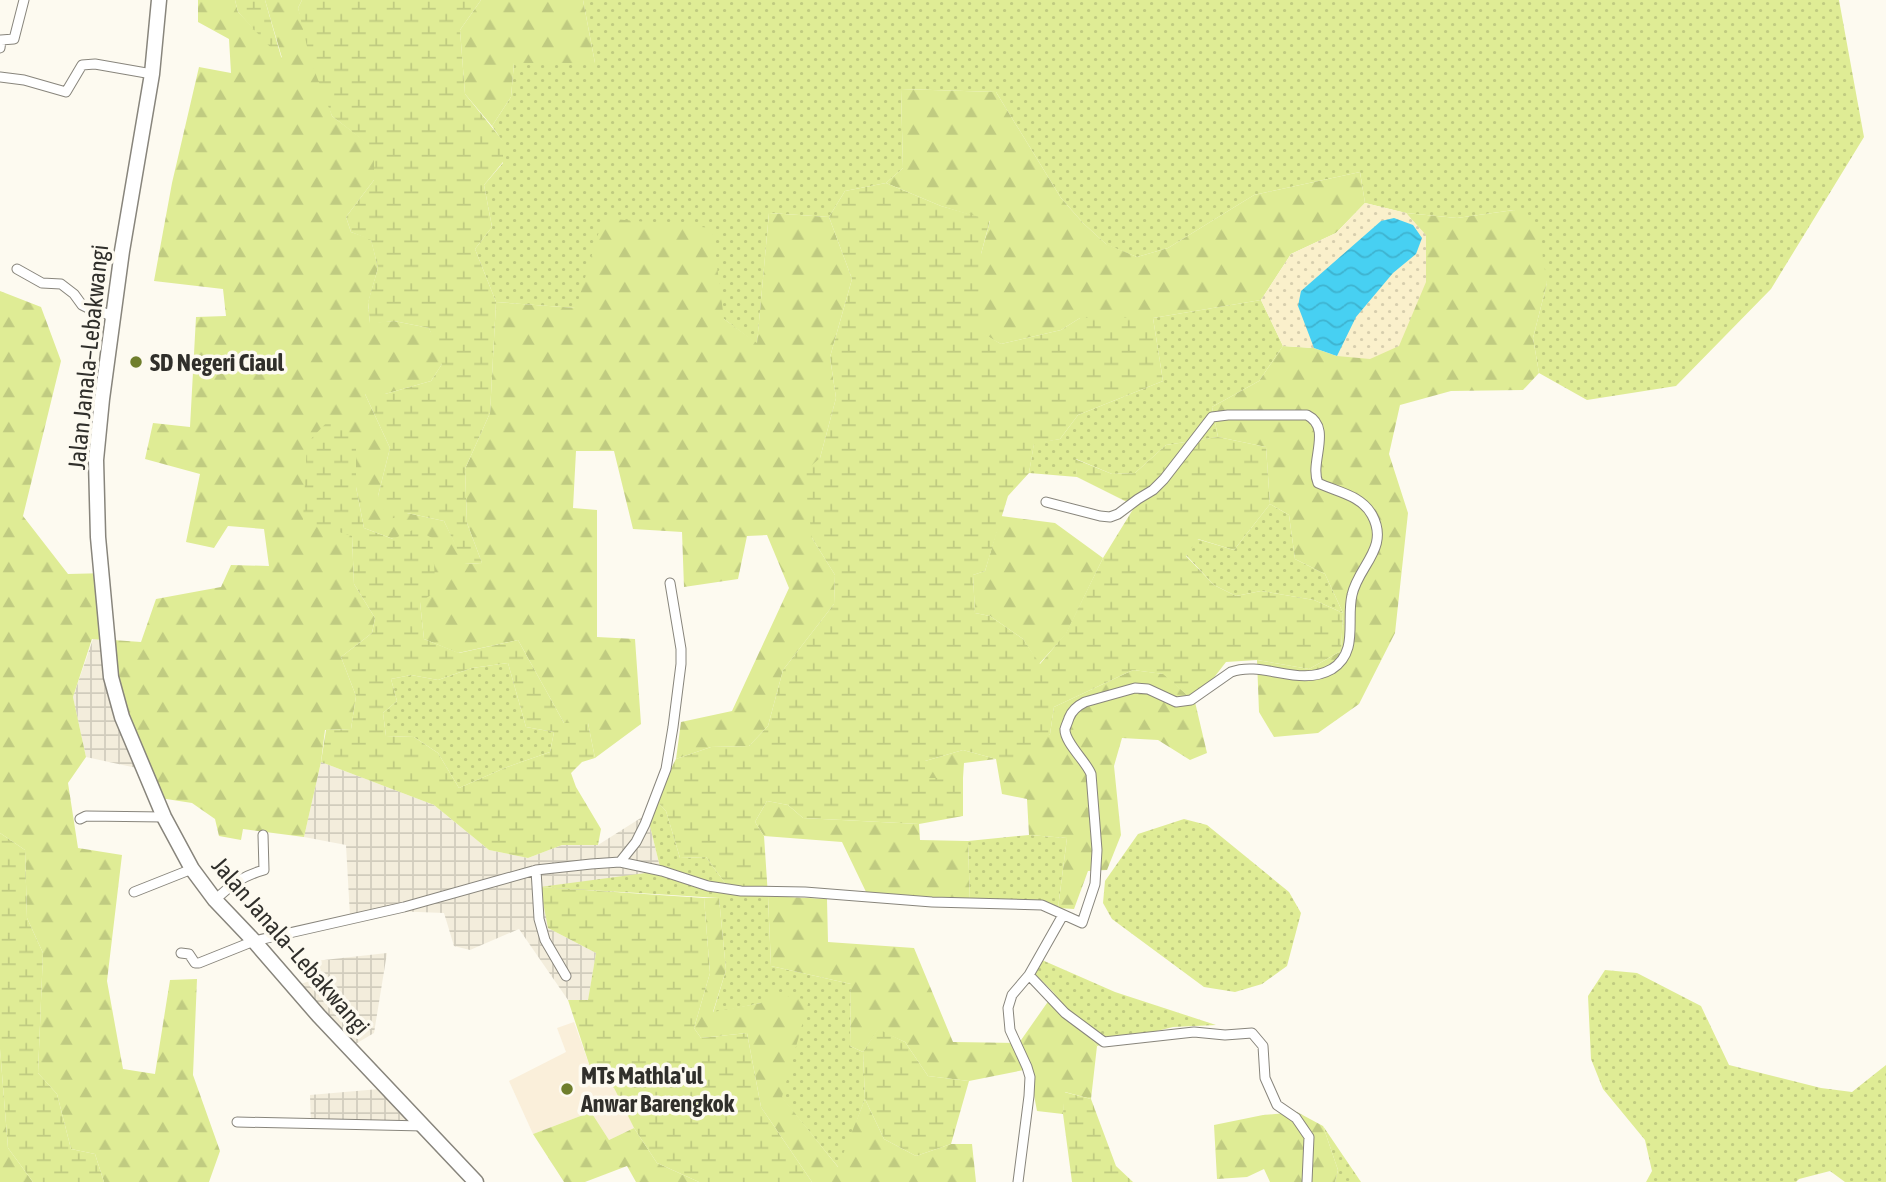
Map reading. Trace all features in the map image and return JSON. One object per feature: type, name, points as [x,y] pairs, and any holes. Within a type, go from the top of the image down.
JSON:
[{"type":"main road","name":"Jalan Janala–Lebakwangi","points":[[159,0],[152,74],[122,251],[96,460],[98,537],[111,677],[122,717],[164,817],[192,869],[215,900],[319,1016],[476,1182]]},
{"type":"street","points":[[0,48],[2,40],[14,39],[24,0]]},
{"type":"street","points":[[0,77],[24,80],[66,92],[82,65],[95,64],[152,74]]},
{"type":"street","points":[[16,269],[43,283],[61,284],[74,294],[82,305],[114,318]]},
{"type":"street","points":[[180,953],[189,954],[195,963],[199,963],[254,941],[404,907],[536,870],[620,862],[662,871],[708,886],[741,891],[805,892],[932,902],[1042,905],[1082,923],[1095,884],[1097,850],[1091,774],[1066,737],[1065,729],[1071,712],[1085,702],[1135,688],[1148,689],[1175,702],[1191,701],[1231,672],[1238,670],[1299,677],[1331,669],[1347,653],[1352,592],[1375,551],[1378,531],[1372,515],[1364,505],[1348,494],[1318,483],[1315,472],[1318,427],[1313,418],[1307,415],[1212,417],[1153,490],[1110,517],[1046,502]]},
{"type":"street","points":[[620,862],[636,842],[645,824],[666,769],[681,664],[670,583]]},
{"type":"street","points":[[80,819],[86,816],[164,817]]},
{"type":"street","points":[[215,900],[232,884],[247,875],[264,870],[263,835]]},
{"type":"street","points":[[134,892],[192,869]]},
{"type":"street","points":[[536,870],[539,919],[545,940],[566,975]]},
{"type":"street","points":[[1018,1182],[1030,1077],[1010,1030],[1008,1008],[1012,995],[1029,975],[1063,915]]},
{"type":"street","points":[[1029,975],[1065,1013],[1104,1042],[1194,1032],[1252,1033],[1263,1046],[1265,1078],[1277,1105],[1296,1118],[1309,1138],[1307,1182]]},
{"type":"street","points":[[237,1122],[424,1126]]},
{"type":"shaded area","points":[[93,639],[113,641],[146,770],[86,757],[73,697]]},
{"type":"shaded area","points":[[321,762],[434,805],[489,850],[528,858],[562,845],[598,845],[647,814],[661,871],[548,928],[596,953],[588,1001],[568,1000],[519,929],[470,950],[454,946],[444,913],[393,911],[350,916],[346,845],[304,837]]},
{"type":"shaded area","points":[[387,953],[374,1033],[352,1046],[295,986],[318,978],[315,961]]},
{"type":"shaded area","points":[[574,1022],[591,1070],[614,1088],[634,1128],[609,1140],[591,1112],[533,1134],[509,1081],[566,1052],[557,1028]]},
{"type":"shaded area","points":[[391,1088],[418,1123],[311,1125],[310,1095]]},
{"type":"green space","points":[[198,0],[235,0],[238,12],[282,58],[265,0],[302,0],[298,8],[332,116],[374,148],[374,180],[346,217],[351,232],[371,239],[378,268],[368,303],[370,323],[394,321],[429,328],[444,361],[431,381],[385,394],[365,394],[390,448],[378,496],[407,513],[444,521],[465,564],[482,563],[467,523],[465,469],[490,413],[496,302],[576,308],[603,218],[712,228],[724,319],[757,343],[769,213],[829,217],[852,279],[830,357],[836,398],[820,458],[812,538],[835,575],[834,604],[783,670],[768,726],[749,746],[711,747],[676,759],[681,722],[732,711],[789,588],[767,535],[747,536],[738,579],[684,587],[682,532],[633,529],[614,451],[576,451],[573,508],[597,510],[597,637],[635,639],[641,724],[595,758],[588,723],[564,723],[518,640],[458,653],[424,639],[420,602],[393,539],[364,528],[356,487],[356,442],[352,536],[354,584],[375,618],[372,633],[341,657],[356,696],[351,729],[325,730],[321,762],[304,837],[243,829],[241,840],[219,836],[215,819],[192,803],[160,798],[114,689],[113,641],[92,639],[73,697],[86,757],[68,783],[78,848],[122,855],[107,981],[123,1069],[155,1074],[170,980],[197,979],[193,1075],[220,1151],[209,1182],[104,1182],[95,1154],[71,1149],[57,1094],[38,1073],[43,953],[27,918],[25,850],[0,833],[0,291],[41,307],[61,361],[23,516],[68,574],[108,573],[113,640],[141,642],[156,599],[221,587],[231,565],[269,566],[264,529],[228,526],[214,548],[186,542],[200,474],[145,459],[153,423],[190,427],[196,317],[226,316],[223,289],[154,281],[172,183],[199,67],[231,73],[229,39],[198,22]]},
{"type":"green space","points":[[235,0],[265,0],[282,60],[238,12]]},
{"type":"green space","points":[[302,0],[481,0],[460,30],[465,94],[503,141],[503,162],[484,185],[492,227],[475,249],[496,302],[490,413],[465,469],[467,523],[482,563],[464,564],[444,521],[407,513],[388,520],[378,496],[390,448],[365,394],[385,394],[431,381],[442,364],[429,328],[394,321],[370,324],[368,302],[378,268],[371,240],[351,232],[346,217],[374,180],[374,149],[332,116],[310,59],[298,8]]},
{"type":"green space","points":[[481,0],[583,0],[595,63],[514,63],[511,97],[492,126],[465,94],[460,30]]},
{"type":"green space","points":[[583,0],[1839,0],[1864,137],[1771,289],[1676,386],[1587,400],[1539,373],[1533,338],[1547,283],[1514,210],[1457,218],[1406,213],[1365,203],[1360,172],[1254,195],[1168,248],[1137,257],[1107,245],[1061,198],[996,92],[901,89],[903,168],[886,183],[845,191],[829,217],[769,213],[757,344],[724,319],[496,302],[475,249],[492,227],[484,185],[503,163],[503,142],[492,126],[511,97],[514,63],[595,63]]},
{"type":"green space","points":[[901,89],[996,92],[1061,198],[1106,244],[1137,257],[1168,248],[1254,195],[1360,172],[1365,203],[1336,233],[1291,254],[1261,300],[1153,318],[1080,318],[1061,330],[1001,344],[981,333],[981,254],[990,221],[941,206],[886,183],[903,168]]},
{"type":"green space","points":[[886,183],[941,206],[990,220],[981,254],[981,332],[1001,344],[1061,330],[1080,318],[1153,318],[1163,381],[1078,415],[1060,439],[1034,444],[1029,473],[1008,496],[985,571],[973,575],[975,613],[990,616],[1023,639],[1040,664],[1066,633],[1103,558],[1135,506],[1077,477],[1075,459],[1112,474],[1135,473],[1166,445],[1218,437],[1266,447],[1270,504],[1234,550],[1198,539],[1186,556],[1214,585],[1236,596],[1261,591],[1314,600],[1343,613],[1341,651],[1309,669],[1257,660],[1226,662],[1195,702],[1163,674],[1133,670],[1054,707],[1050,734],[1015,761],[963,750],[925,761],[925,778],[963,778],[963,816],[919,824],[803,818],[788,805],[767,801],[755,822],[764,836],[768,896],[725,883],[706,857],[680,858],[666,811],[655,799],[676,759],[711,747],[749,746],[768,726],[783,670],[834,604],[835,575],[812,538],[804,472],[820,458],[836,398],[830,357],[852,279],[829,217],[845,191]]},
{"type":"green space","points":[[1514,210],[1538,227],[1547,283],[1533,338],[1539,373],[1523,390],[1451,391],[1400,405],[1389,454],[1408,513],[1395,633],[1359,704],[1318,733],[1274,737],[1259,712],[1257,660],[1309,669],[1341,651],[1343,613],[1325,574],[1295,559],[1289,515],[1270,504],[1266,447],[1218,437],[1212,407],[1259,381],[1283,346],[1314,348],[1337,356],[1425,235],[1406,213],[1457,218]]},
{"type":"green space","points":[[1261,300],[1283,346],[1259,381],[1212,407],[1218,437],[1166,445],[1135,473],[1112,474],[1076,459],[1077,477],[1029,473],[1034,443],[1060,439],[1078,415],[1163,381],[1153,318]]},
{"type":"green space","points":[[333,416],[356,442],[356,487],[364,528],[393,539],[415,529],[432,538],[436,592],[420,602],[424,639],[459,653],[518,640],[564,723],[588,723],[595,758],[582,762],[571,773],[576,787],[601,829],[598,845],[562,845],[528,858],[489,850],[434,805],[321,762],[326,730],[351,729],[356,696],[341,657],[372,633],[375,618],[354,584],[352,536],[303,521],[307,443]],"holes":[[[508,663],[526,727],[554,732],[550,752],[459,788],[438,753],[414,737],[386,736],[383,713],[397,701],[391,679],[411,675],[438,680],[472,668]]]},
{"type":"green space","points":[[1270,504],[1289,515],[1295,559],[1325,574],[1343,613],[1314,600],[1261,591],[1236,596],[1214,585],[1186,555],[1197,539],[1234,550]]},
{"type":"green space","points":[[1001,516],[1055,523],[1103,558],[1066,634],[1039,664],[1023,639],[990,616],[975,613],[973,575],[985,571]]},
{"type":"green space","points":[[508,663],[526,727],[554,732],[550,752],[459,788],[438,753],[414,737],[386,736],[383,713],[397,701],[391,679],[411,675],[438,680],[472,668]]},
{"type":"green space","points":[[1133,670],[1164,674],[1195,702],[1207,753],[1190,760],[1158,740],[1122,738],[1114,766],[1121,835],[1107,870],[1088,871],[1074,909],[1058,908],[1067,838],[1029,835],[1027,799],[1002,794],[996,759],[1050,734],[1054,707]]},
{"type":"green space","points":[[963,750],[996,759],[964,763],[963,778],[925,778],[925,761]]},
{"type":"green space","points":[[655,799],[666,811],[680,858],[706,857],[725,883],[768,896],[771,966],[851,984],[850,1046],[863,1052],[865,1099],[839,1168],[782,1098],[761,1003],[713,1013],[726,970],[719,898],[540,887],[661,871],[647,814]]},
{"type":"green space","points":[[767,801],[788,805],[803,818],[919,824],[920,840],[968,841],[970,903],[867,894],[842,842],[764,836],[755,822]]},
{"type":"green space","points":[[1184,819],[1207,825],[1289,892],[1301,913],[1287,966],[1262,984],[1235,992],[1204,987],[1112,919],[1103,903],[1105,881],[1138,834]]},
{"type":"green space","points":[[0,833],[25,850],[27,918],[43,953],[38,1073],[57,1094],[71,1149],[95,1154],[104,1182],[33,1182],[8,1148],[0,1049]]},
{"type":"green space","points":[[1029,835],[1067,838],[1058,908],[970,903],[968,841]]},
{"type":"green space","points":[[540,887],[704,898],[710,973],[694,1028],[701,1038],[747,1033],[761,1107],[812,1182],[699,1182],[657,1163],[634,1128],[614,1088],[591,1070],[568,1000],[588,1000],[596,953],[548,928]]},
{"type":"green space","points":[[768,896],[827,899],[828,942],[914,948],[953,1042],[1019,1043],[1054,993],[1097,1046],[1091,1099],[1065,1092],[1063,1114],[1037,1111],[1029,1069],[969,1081],[928,1076],[905,1042],[878,1030],[863,1052],[850,1046],[851,984],[771,966]]},
{"type":"green space","points":[[704,898],[719,898],[726,970],[713,1012],[761,1003],[771,993],[809,1000],[782,1097],[838,1167],[865,1099],[884,1139],[916,1156],[951,1144],[972,1144],[976,1182],[812,1182],[761,1107],[747,1033],[701,1038],[694,1028],[710,973]]},
{"type":"green space","points":[[1042,960],[1115,992],[1216,1025],[1173,1027],[1097,1046],[1034,973]]},
{"type":"green space","points":[[1605,970],[1637,973],[1701,1006],[1729,1065],[1821,1088],[1852,1092],[1886,1065],[1886,1182],[1845,1182],[1830,1171],[1796,1182],[1646,1182],[1652,1171],[1645,1140],[1603,1089],[1591,1059],[1588,996]]},
{"type":"green space","points":[[878,1029],[905,1042],[928,1076],[969,1081],[951,1144],[916,1156],[884,1139],[865,1099],[863,1052]]},
{"type":"green space","points":[[0,1049],[8,1148],[33,1182],[0,1182]]},
{"type":"green space","points":[[1064,1092],[1091,1099],[1116,1166],[1133,1182],[1072,1182],[1063,1114]]},
{"type":"green space","points":[[591,1112],[609,1140],[634,1128],[657,1163],[699,1182],[636,1182],[627,1166],[585,1182],[564,1182],[533,1134]]},
{"type":"green space","points":[[1297,1112],[1323,1126],[1338,1170],[1335,1182],[1270,1182],[1264,1169],[1247,1177],[1217,1179],[1214,1125],[1263,1115]]},
{"type":"green space","points":[[1323,1126],[1361,1182],[1335,1182],[1338,1170]]},
{"type":"sand","points":[[1365,203],[1406,213],[1426,235],[1426,282],[1399,346],[1370,359],[1337,356],[1314,348],[1283,346],[1261,300],[1291,254],[1336,233]]},
{"type":"water","points":[[1394,218],[1413,225],[1422,238],[1416,254],[1393,273],[1356,317],[1337,356],[1314,348],[1298,306],[1301,291],[1381,221]]},
{"type":"place","name":"SD Negeri Ciaul","points":[[136,362]]},
{"type":"place","name":"MTs Mathla'ul Anwar Barengkok","points":[[567,1089]]}]
